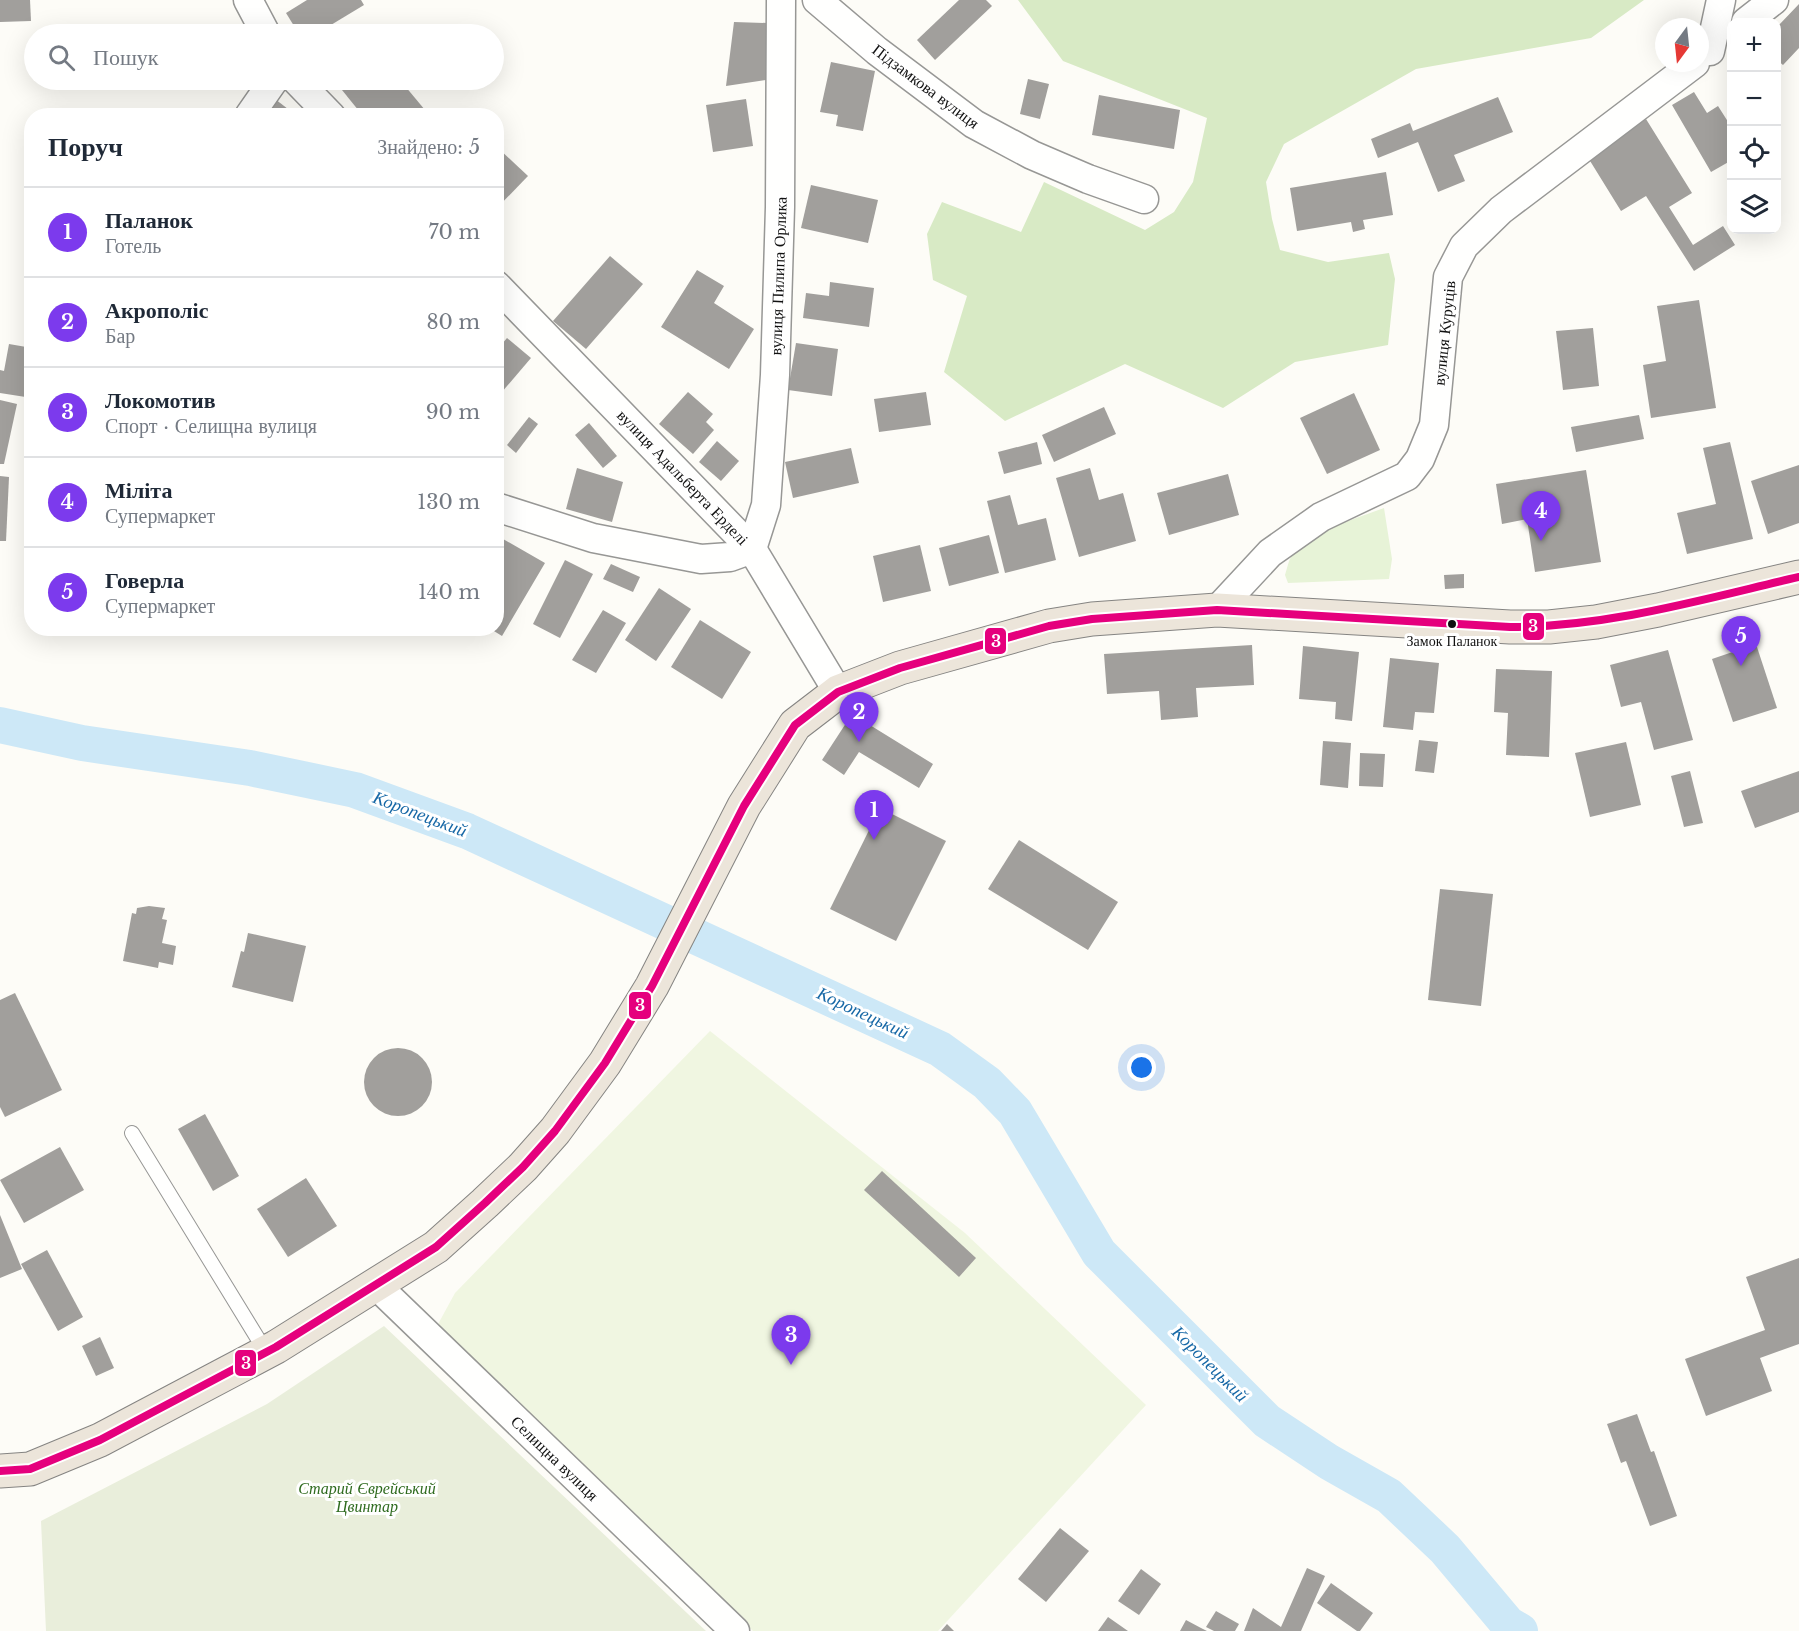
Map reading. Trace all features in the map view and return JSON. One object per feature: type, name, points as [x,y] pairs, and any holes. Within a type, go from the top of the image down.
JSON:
[{"type":"highway","points":[[0,1472],[30,1469],[100,1440],[266,1352],[436,1247],[523,1167],[555,1131],[605,1063],[652,986],[744,806],[795,725],[838,692],[900,668],[1049,626],[1092,619],[1217,610],[1510,627],[1550,627],[1596,622],[1658,610],[1799,577]]},
{"type":"street","points":[[248,0],[261,24]]},
{"type":"street","name":"вулиця Пилипа Орлика","points":[[752,549],[766,506],[775,375],[780,207],[781,0]]},
{"type":"street","name":"Підзамкова вулиця","points":[[817,0],[877,51],[974,124],[1032,155],[1088,179],[1144,199]]},
{"type":"street","points":[[1709,52],[1721,0]]},
{"type":"street","points":[[1751,18],[1774,0]]},
{"type":"street","name":"вулиця Куруців","points":[[1217,610],[1270,553],[1321,517],[1407,476],[1420,459],[1434,425],[1448,276],[1464,246],[1500,210],[1683,72]]},
{"type":"street","points":[[255,108],[267,90]]},
{"type":"street","points":[[306,90],[323,108]]},
{"type":"street","name":"вулиця Адальберта Ерделі","points":[[504,293],[752,549],[838,692]]},
{"type":"street","points":[[504,510],[593,538],[701,560],[730,557],[752,549]]},
{"type":"street","name":"Селищна вулиця","points":[[376,1285],[735,1631]]},
{"type":"lane","points":[[132,1133],[266,1352]]},
{"type":"green space","points":[[1018,0],[1644,0],[1591,38],[1416,69],[1284,144],[1266,182],[1280,250],[1328,262],[1389,253],[1395,279],[1388,345],[1295,362],[1223,408],[1125,364],[1005,421],[944,372],[967,296],[933,280],[927,234],[942,202],[1021,232],[1044,182],[1145,230],[1174,212],[1193,182],[1207,118],[1063,61]]},
{"type":"green space","points":[[1384,508],[1392,559],[1389,579],[1288,583],[1285,575],[1290,559],[1307,541],[1347,521]]},
{"type":"green space","points":[[710,1031],[965,1233],[1146,1405],[938,1631],[753,1631],[437,1326],[455,1293]]},
{"type":"green space","name":"Старий Єврейський Цвинтар","points":[[384,1326],[706,1631],[46,1631],[41,1521],[267,1404]]},
{"type":"building","points":[[0,0],[30,0],[31,21],[0,22]]},
{"type":"building","points":[[307,0],[361,0],[364,5],[333,24],[293,24],[286,13]]},
{"type":"building","points":[[959,0],[986,0],[992,6],[935,60],[917,40]]},
{"type":"building","points":[[1799,4],[1799,48],[1783,65],[1781,63],[1781,23]]},
{"type":"building","points":[[734,22],[768,23],[766,80],[726,86]]},
{"type":"building","points":[[831,62],[875,71],[863,131],[836,126],[838,115],[820,112]]},
{"type":"building","points":[[1028,79],[1049,84],[1040,119],[1020,114]]},
{"type":"building","points":[[342,90],[408,90],[423,108],[357,108]]},
{"type":"building","points":[[1694,92],[1707,113],[1718,106],[1727,120],[1727,163],[1711,172],[1672,105]]},
{"type":"building","points":[[1099,95],[1180,110],[1174,149],[1092,135]]},
{"type":"building","points":[[1498,97],[1513,132],[1454,155],[1465,181],[1438,192],[1418,142],[1378,158],[1371,139],[1410,123],[1413,131]]},
{"type":"building","points":[[275,99],[287,108],[268,108]]},
{"type":"building","points":[[746,99],[753,146],[713,152],[706,105]]},
{"type":"building","points":[[1646,119],[1692,193],[1669,207],[1693,245],[1723,226],[1735,245],[1694,271],[1646,196],[1621,211],[1587,156]]},
{"type":"building","points":[[504,154],[528,176],[504,201]]},
{"type":"building","points":[[1386,172],[1393,215],[1363,220],[1365,229],[1353,232],[1351,222],[1297,231],[1290,188]]},
{"type":"building","points":[[811,185],[878,200],[868,243],[801,228]]},
{"type":"building","points":[[610,256],[643,284],[586,349],[553,321]]},
{"type":"building","points":[[697,270],[724,286],[714,303],[754,329],[729,369],[661,327]]},
{"type":"building","points":[[830,282],[874,288],[869,327],[803,318],[806,293],[829,296]]},
{"type":"building","points":[[1699,300],[1716,408],[1651,418],[1643,365],[1666,361],[1657,306]]},
{"type":"building","points":[[1593,328],[1599,386],[1563,390],[1556,331]]},
{"type":"building","points":[[507,338],[531,358],[504,390],[504,342]]},
{"type":"building","points":[[796,343],[838,349],[832,396],[788,390]]},
{"type":"building","points":[[9,344],[24,347],[24,397],[0,393],[0,370],[4,371]]},
{"type":"building","points":[[688,392],[713,414],[706,422],[714,430],[693,454],[659,424]]},
{"type":"building","points":[[926,392],[931,425],[879,432],[874,399]]},
{"type":"building","points":[[1354,393],[1380,450],[1327,474],[1300,418]]},
{"type":"building","points":[[0,400],[17,404],[4,464],[0,464]]},
{"type":"building","points":[[1104,407],[1116,434],[1054,462],[1042,435]]},
{"type":"building","points":[[1639,415],[1644,439],[1576,452],[1571,427]]},
{"type":"building","points":[[529,417],[538,424],[516,453],[507,445]]},
{"type":"building","points":[[589,423],[617,456],[603,468],[575,435]]},
{"type":"building","points":[[717,441],[739,461],[721,481],[699,462]]},
{"type":"building","points":[[1037,442],[1042,464],[1004,474],[998,452]]},
{"type":"building","points":[[1730,442],[1753,539],[1687,554],[1677,513],[1716,504],[1703,448]]},
{"type":"building","points":[[851,448],[859,483],[793,498],[785,462]]},
{"type":"building","points":[[1799,465],[1799,523],[1768,534],[1751,481]]},
{"type":"building","points":[[577,468],[623,482],[612,522],[566,509]]},
{"type":"building","points":[[1090,468],[1099,500],[1123,493],[1136,541],[1079,557],[1056,478]]},
{"type":"building","points":[[1586,470],[1601,562],[1535,572],[1527,519],[1502,524],[1496,484]]},
{"type":"building","points":[[1228,474],[1239,515],[1169,535],[1157,493]]},
{"type":"building","points":[[0,476],[9,477],[6,541],[0,541]]},
{"type":"building","points":[[1010,495],[1018,525],[1046,518],[1056,560],[1005,573],[987,501]]},
{"type":"building","points":[[989,535],[999,573],[949,586],[939,548]]},
{"type":"building","points":[[504,540],[545,563],[504,633]]},
{"type":"building","points":[[920,545],[931,591],[883,602],[873,556]]},
{"type":"building","points":[[565,560],[593,574],[560,638],[533,624]]},
{"type":"building","points":[[611,564],[640,577],[633,592],[603,579]]},
{"type":"building","points":[[1464,574],[1464,588],[1445,589],[1444,575]]},
{"type":"building","points":[[659,588],[691,609],[656,661],[625,640]]},
{"type":"building","points":[[603,610],[626,623],[596,673],[572,660]]},
{"type":"building","points":[[700,620],[751,652],[722,699],[671,667]]},
{"type":"building","points":[[1756,644],[1777,708],[1733,722],[1712,659]]},
{"type":"building","points":[[1252,645],[1254,685],[1196,688],[1198,717],[1161,720],[1159,691],[1107,694],[1104,654]]},
{"type":"building","points":[[1303,646],[1359,652],[1352,721],[1335,719],[1336,702],[1299,699]]},
{"type":"building","points":[[1668,650],[1693,740],[1654,750],[1641,702],[1621,707],[1610,665]]},
{"type":"building","points":[[1390,658],[1439,663],[1434,713],[1415,712],[1413,730],[1383,727]]},
{"type":"building","points":[[1496,669],[1552,671],[1549,757],[1506,755],[1508,713],[1494,712]]},
{"type":"building","points":[[852,714],[933,764],[919,788],[859,752],[844,775],[822,760]]},
{"type":"building","points":[[1419,740],[1438,742],[1434,773],[1415,771]]},
{"type":"building","points":[[1323,741],[1351,743],[1348,788],[1320,785]]},
{"type":"building","points":[[1626,742],[1641,805],[1590,817],[1575,753]]},
{"type":"building","points":[[1360,753],[1385,754],[1383,787],[1359,786]]},
{"type":"building","points":[[1690,771],[1703,823],[1684,827],[1671,776]]},
{"type":"building","points":[[1799,771],[1799,812],[1755,828],[1741,791]]},
{"type":"building","points":[[880,808],[946,841],[896,941],[830,909]]},
{"type":"building","points":[[1019,840],[1118,902],[1088,950],[988,889]]},
{"type":"building","points":[[1440,889],[1493,894],[1481,1006],[1428,1000]]},
{"type":"building","points":[[149,906],[165,908],[162,919],[167,920],[162,943],[176,946],[173,965],[159,962],[158,968],[123,961],[132,913],[136,914],[137,908]]},
{"type":"building","points":[[248,933],[306,946],[293,1002],[232,987]]},
{"type":"building","points":[[15,993],[62,1090],[5,1117],[0,1107],[0,1000]]},
{"type":"building","points":[[398,1048],[411,1051],[422,1058],[429,1069],[432,1082],[429,1095],[422,1106],[411,1113],[398,1116],[385,1113],[374,1106],[367,1095],[364,1082],[367,1069],[374,1058],[385,1051]]},
{"type":"building","points":[[205,1114],[239,1176],[213,1191],[178,1129]]},
{"type":"building","points":[[60,1147],[84,1190],[24,1223],[0,1180]]},
{"type":"building","points":[[882,1171],[976,1258],[959,1277],[864,1190]]},
{"type":"building","points":[[306,1178],[337,1226],[288,1257],[257,1209]]},
{"type":"building","points":[[0,1215],[22,1269],[0,1278]]},
{"type":"building","points":[[47,1250],[83,1317],[58,1331],[21,1264]]},
{"type":"building","points":[[1799,1258],[1799,1344],[1760,1358],[1772,1391],[1706,1416],[1685,1359],[1765,1330],[1746,1277]]},
{"type":"building","points":[[100,1337],[114,1368],[96,1376],[82,1346]]},
{"type":"building","points":[[1637,1414],[1651,1452],[1654,1451],[1677,1516],[1650,1526],[1626,1461],[1621,1463],[1607,1424]]},
{"type":"building","points":[[1060,1528],[1089,1551],[1046,1602],[1018,1579]]},
{"type":"building","points":[[1307,1568],[1325,1576],[1301,1631],[1244,1631],[1253,1608],[1281,1627]]},
{"type":"building","points":[[1141,1569],[1161,1584],[1139,1615],[1118,1601]]},
{"type":"building","points":[[1331,1583],[1373,1613],[1360,1631],[1317,1603]]},
{"type":"building","points":[[1216,1611],[1239,1624],[1235,1631],[1214,1631],[1206,1627]]},
{"type":"building","points":[[1108,1617],[1128,1631],[1098,1631]]},
{"type":"building","points":[[1186,1620],[1201,1628],[1207,1631],[1180,1631]]},
{"type":"building","points":[[947,1624],[954,1631],[941,1631]]},
{"type":"waterway","name":"Коропецький","points":[[0,725],[82,743],[250,768],[355,790],[467,831],[940,1049],[987,1083],[1015,1112],[1099,1253],[1267,1421],[1329,1462],[1389,1496],[1445,1549],[1508,1624],[1520,1631]]},
{"type":"transit line","name":"3","points":[[0,1471],[30,1469],[100,1440],[276,1347],[436,1247],[485,1203],[523,1167],[555,1131],[605,1063],[652,986],[744,806],[795,725],[838,692],[900,668],[1049,626],[1092,619],[1217,610],[1510,627],[1547,626],[1620,617],[1799,577]]},
{"type":"place","name":"Міліта","points":[[1541,541]]},
{"type":"place","name":"Замок Паланок","points":[[1452,624]]},
{"type":"place","name":"Говерла","points":[[1741,666]]},
{"type":"place","name":"Акрополіс","points":[[859,742]]},
{"type":"place","name":"Паланок","points":[[874,840]]},
{"type":"place","name":"Локомотив","points":[[791,1365]]}]
